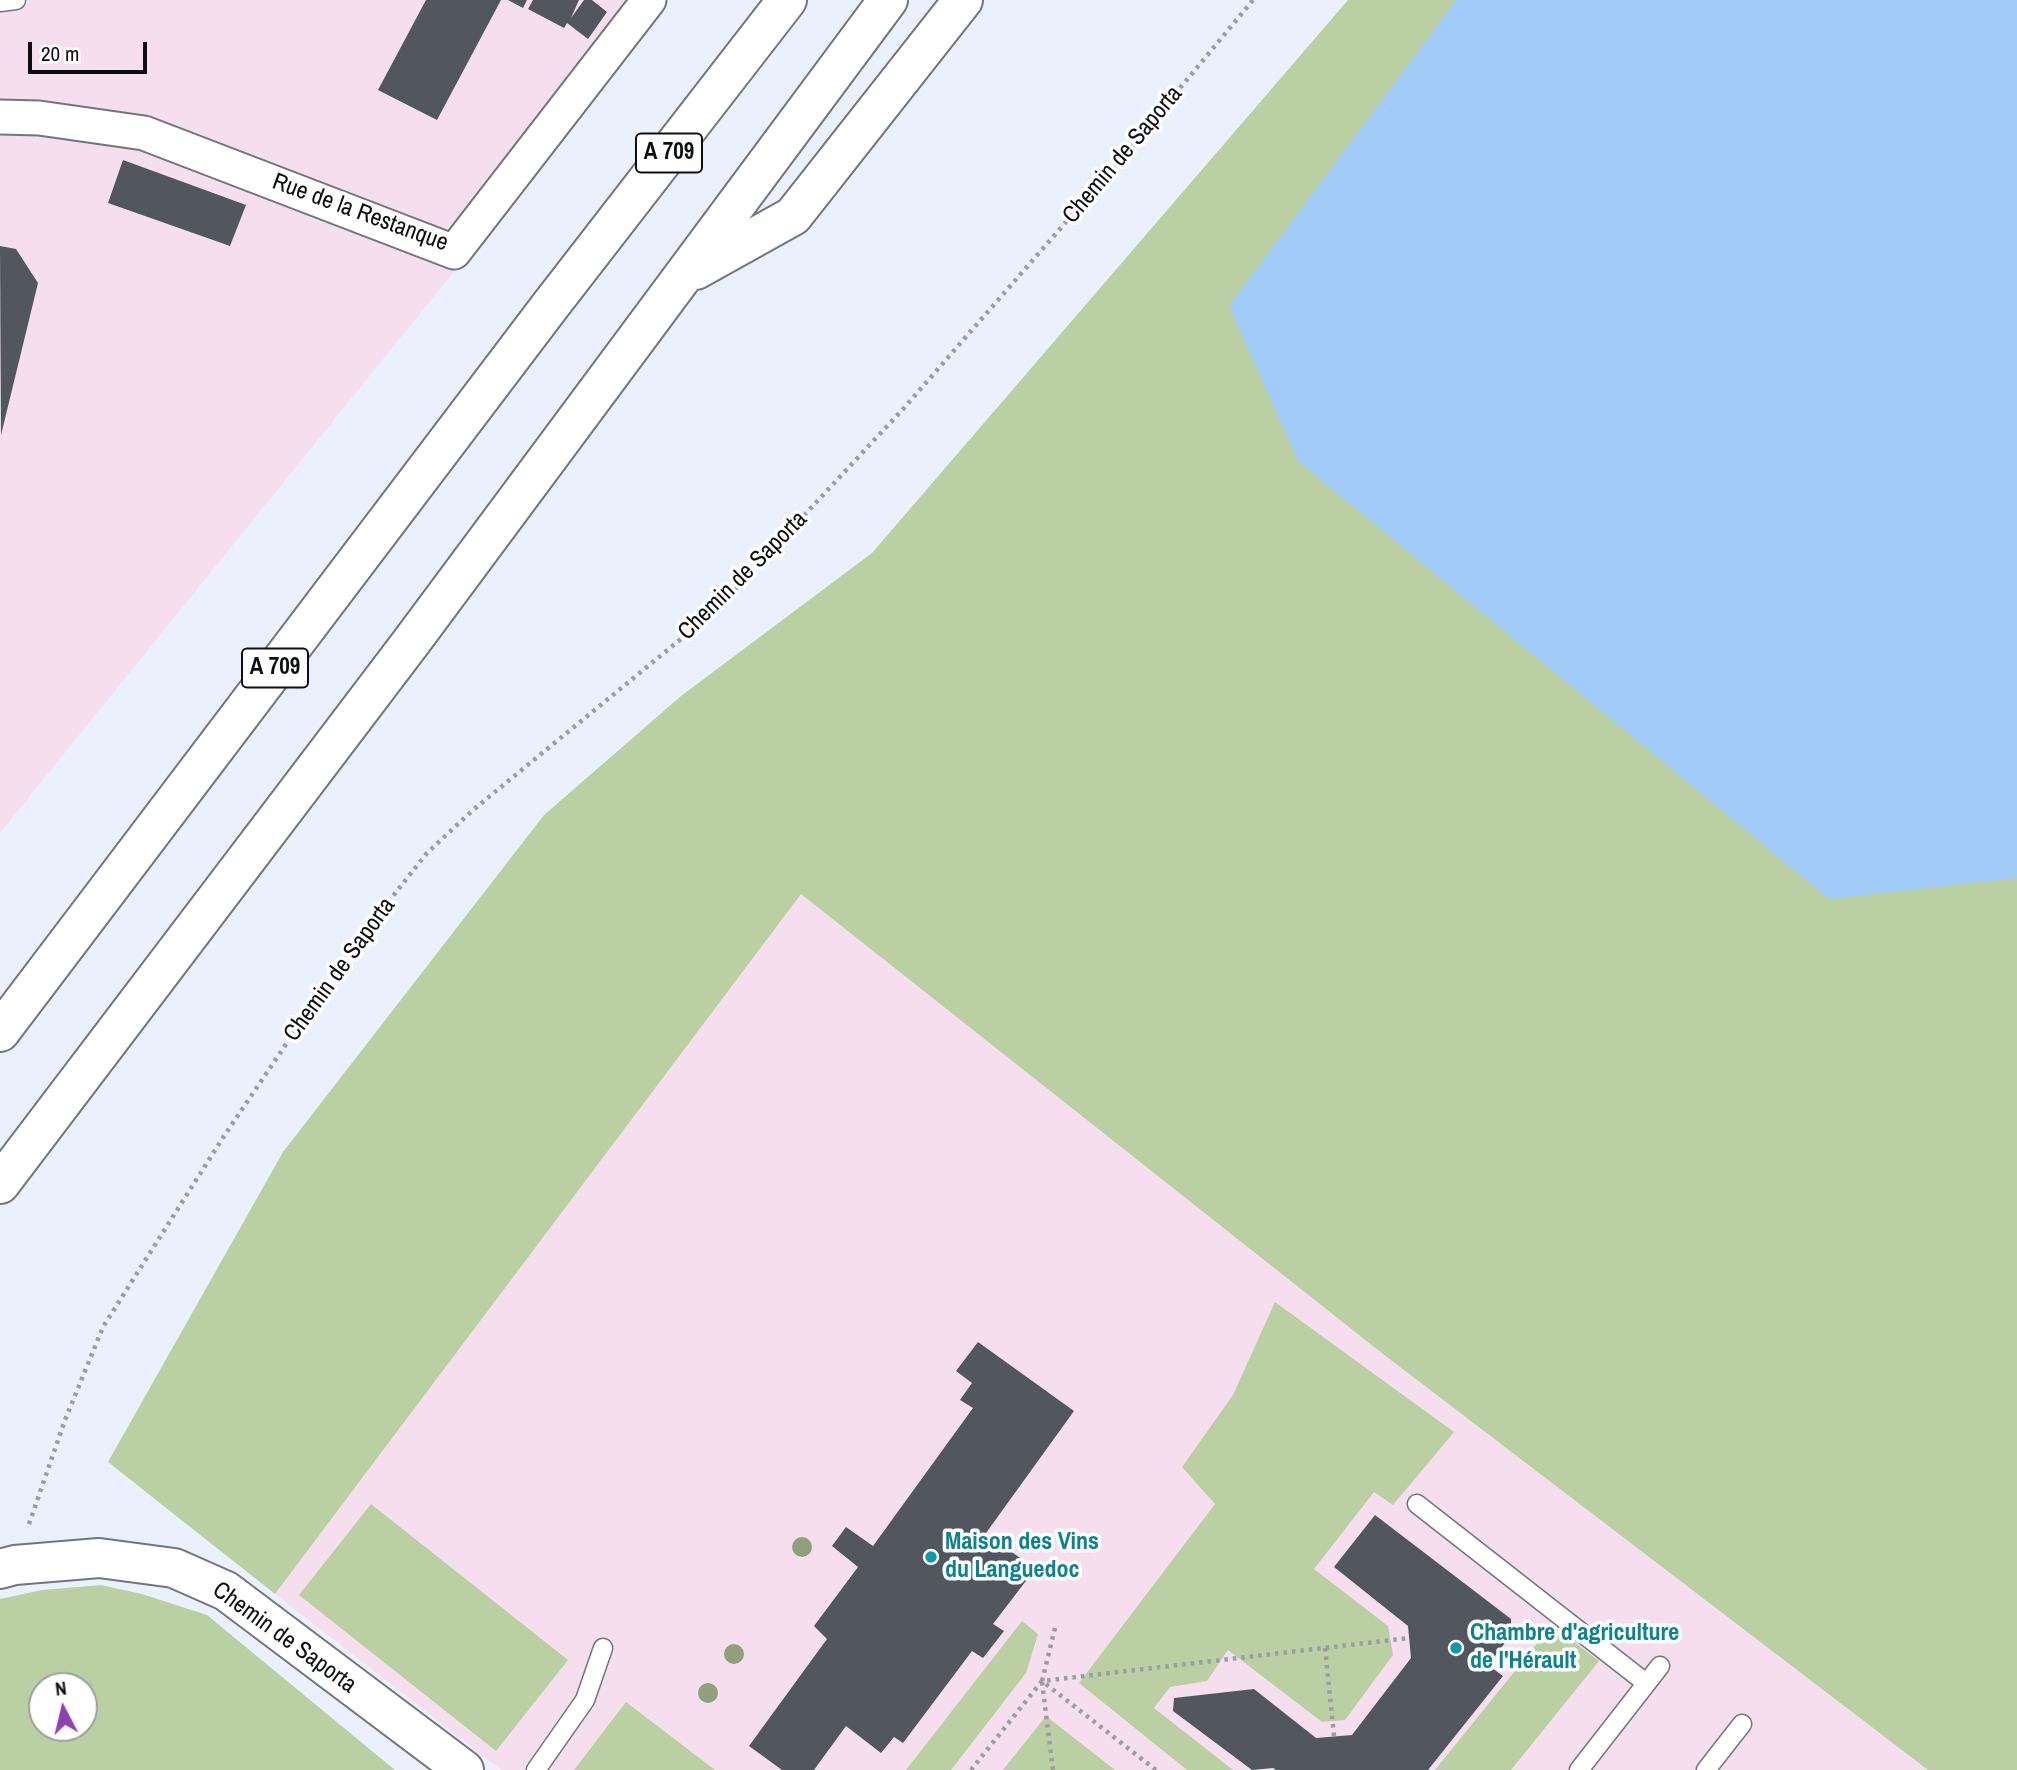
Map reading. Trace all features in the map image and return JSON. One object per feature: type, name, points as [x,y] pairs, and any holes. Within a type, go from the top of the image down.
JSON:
[{"type":"main road","name":"A 709","points":[[0,1032],[559,295],[787,0]]},
{"type":"main road","points":[[0,1184],[403,652],[888,0]]},
{"type":"main road","points":[[682,278],[793,216],[963,0]]},
{"type":"main road","name":"Chemin de Saporta","points":[[8,1567],[99,1558],[174,1568],[226,1591],[464,1770]]},
{"type":"street","name":"Rue de la Restanque","points":[[0,117],[51,120],[144,133],[454,252],[649,0]]},
{"type":"lane","points":[[0,2],[16,0]]},
{"type":"lane","points":[[1417,1504],[1646,1683]]},
{"type":"lane","points":[[536,1770],[585,1700],[603,1648]]},
{"type":"lane","points":[[1579,1770],[1660,1666]]},
{"type":"lane","points":[[1706,1770],[1742,1724]]},
{"type":"path","name":"Chemin de Saporta","points":[[8,1567],[103,1327],[224,1136],[347,954],[427,853],[473,810],[715,611],[904,408],[1127,152],[1253,0]]},
{"type":"path","points":[[1053,1770],[1042,1681],[1055,1628]]},
{"type":"path","points":[[971,1770],[1042,1681],[1409,1638]]},
{"type":"path","points":[[1325,1648],[1334,1736]]},
{"type":"path","points":[[1042,1681],[1156,1770]]},
{"type":"shaded area","points":[[0,0],[666,0],[448,279],[0,833]]},
{"type":"shaded area","points":[[801,893],[1383,1354],[1928,1770],[501,1770],[275,1594]]},
{"type":"green space","points":[[1348,0],[2017,0],[2017,1770],[1928,1770],[1383,1354],[801,894],[275,1594],[108,1462],[283,1152],[544,815],[681,696],[872,553]]},
{"type":"green space","points":[[1275,1302],[1454,1432],[1393,1505],[1374,1492],[1314,1569],[1388,1626],[1393,1655],[1345,1720],[1322,1722],[1228,1650],[1207,1681],[1170,1687],[1154,1708],[1233,1770],[1187,1770],[1079,1683],[1215,1504],[1182,1467],[1233,1395]]},
{"type":"green space","points":[[371,1504],[568,1660],[496,1751],[299,1595]]},
{"type":"green space","points":[[101,1585],[142,1594],[207,1615],[395,1770],[0,1770],[0,1599],[42,1590]]},
{"type":"green space","points":[[1022,1621],[1038,1634],[1026,1673],[951,1770],[906,1770]]},
{"type":"green space","points":[[1552,1625],[1599,1661],[1511,1770],[1435,1770]]},
{"type":"green space","points":[[626,1702],[715,1770],[574,1770]]},
{"type":"green space","points":[[1046,1716],[1115,1770],[1003,1770]]},
{"type":"water","points":[[1456,0],[2017,0],[2017,878],[1829,899],[1298,461],[1229,306]]},
{"type":"building","points":[[426,0],[501,0],[437,120],[378,90]]},
{"type":"building","points":[[508,0],[527,0],[523,8]]},
{"type":"building","points":[[533,0],[579,0],[571,18],[584,0],[592,0],[607,12],[588,39],[567,23],[564,28],[528,9]]},
{"type":"building","points":[[123,160],[246,205],[230,246],[108,203]]},
{"type":"building","points":[[0,246],[16,249],[38,283],[1,435]]},
{"type":"building","name":"Maison des Vins du Languedoc","points":[[978,1342],[1074,1411],[986,1533],[1035,1569],[993,1624],[1004,1631],[983,1658],[972,1651],[903,1743],[894,1737],[881,1753],[846,1726],[814,1770],[782,1770],[749,1746],[827,1639],[814,1626],[858,1567],[832,1546],[846,1527],[873,1546],[973,1408],[960,1400],[972,1383],[956,1371]]},
{"type":"building","name":"Chambre d'agriculture de l'Hérault","points":[[1375,1515],[1511,1619],[1511,1635],[1488,1665],[1503,1676],[1428,1770],[1252,1770],[1173,1711],[1174,1698],[1254,1689],[1316,1738],[1352,1735],[1411,1658],[1408,1626],[1334,1567]]},
{"type":"place","name":"Maison des Vins du Languedoc","points":[[931,1557]]},
{"type":"place","name":"Chambre d'agriculture de l'Hérault","points":[[1456,1648]]}]
